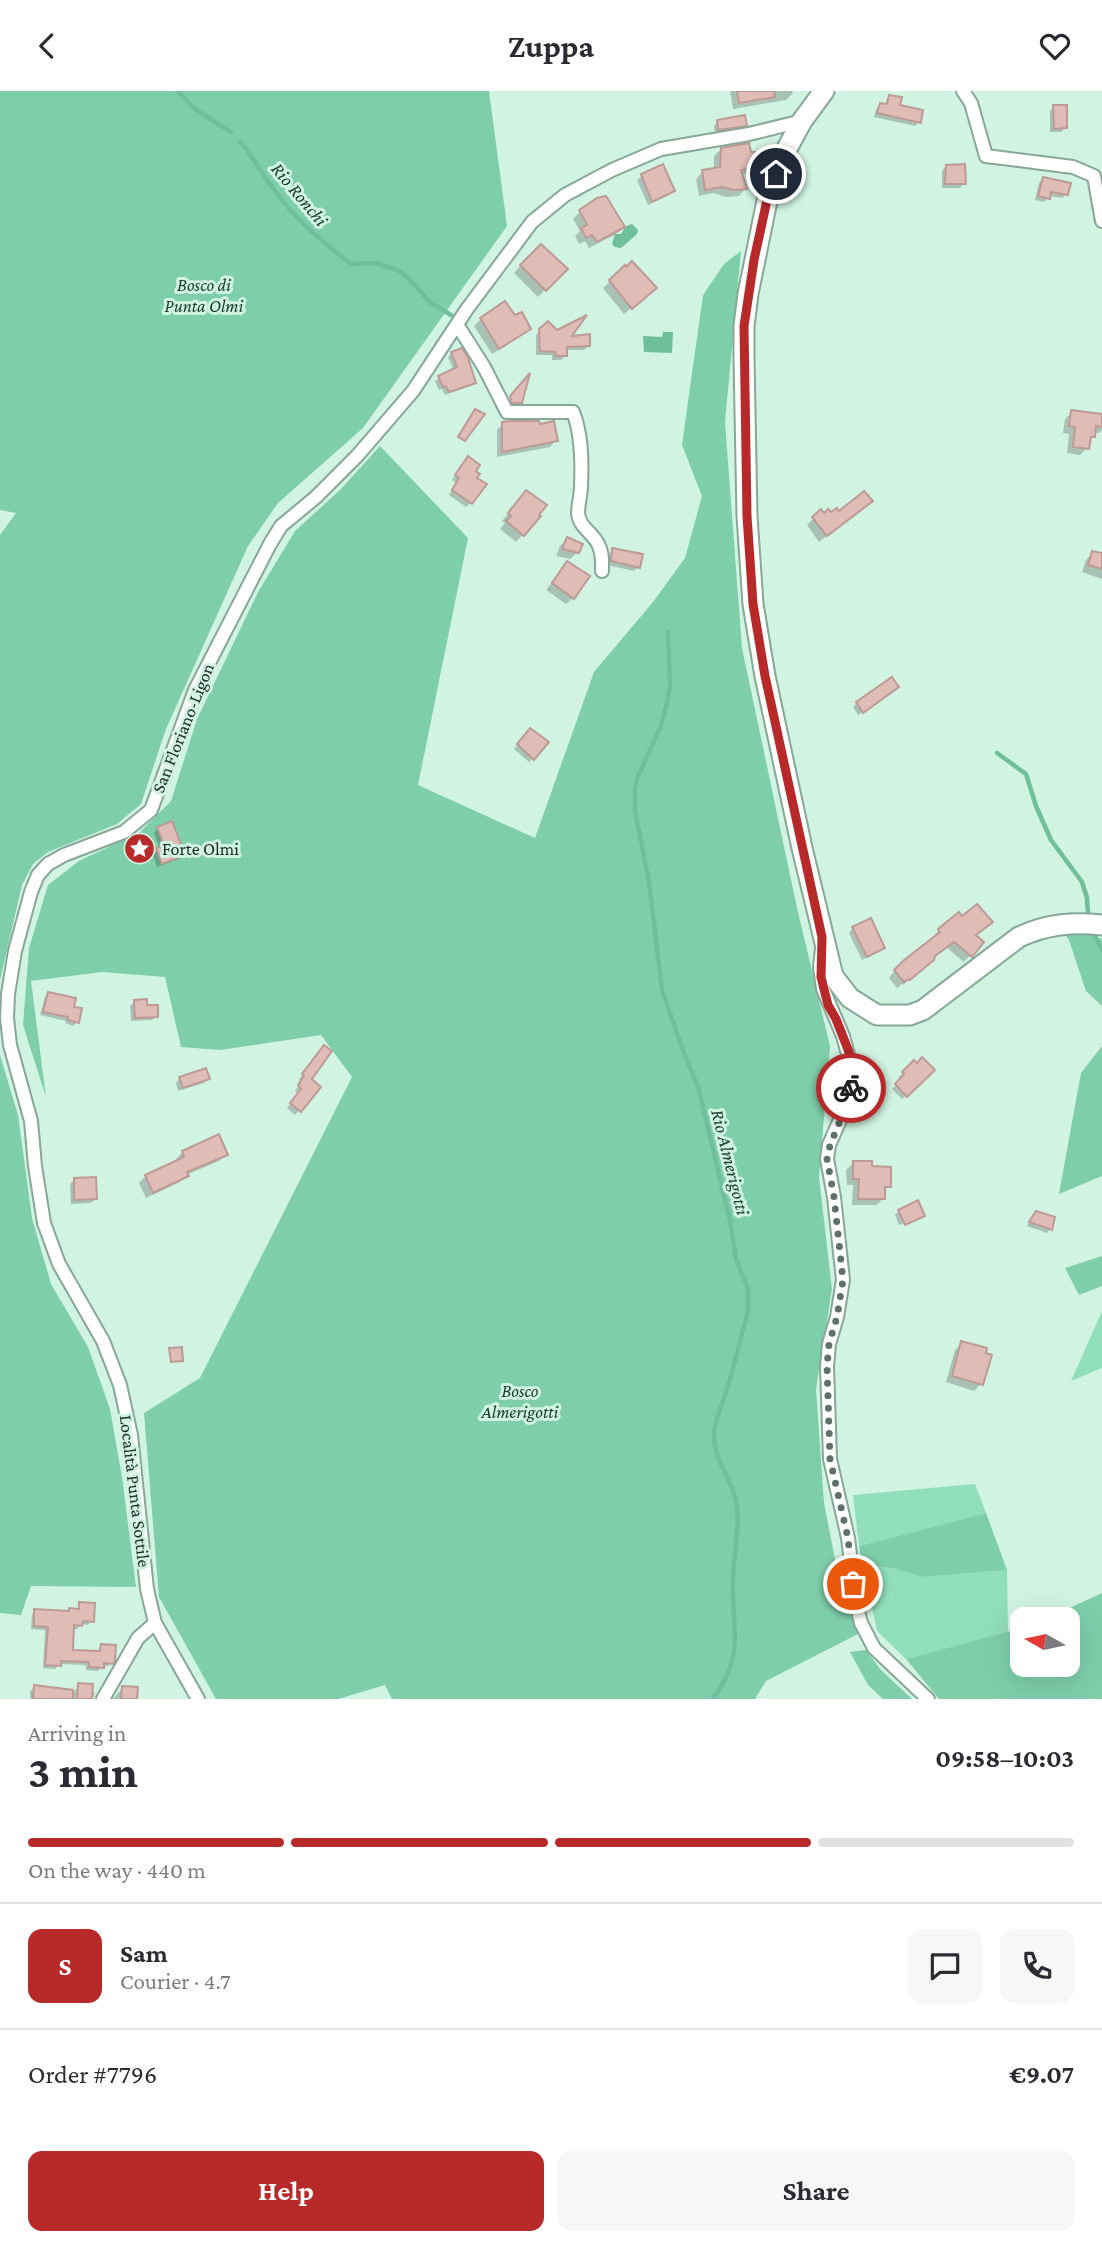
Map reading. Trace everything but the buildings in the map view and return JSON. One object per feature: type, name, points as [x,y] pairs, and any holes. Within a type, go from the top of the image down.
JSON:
[{"type":"street","points":[[824,91],[802,121],[783,156],[769,191],[744,326],[747,503],[753,604],[763,664],[822,937],[833,976],[841,989],[862,1007],[877,1015],[909,1015],[923,1010],[1019,937],[1036,929],[1068,923],[1102,925]]},
{"type":"street","points":[[963,91],[971,103],[986,156],[1073,166],[1084,170],[1094,176],[1102,221]]},
{"type":"street","points":[[603,571],[598,542],[584,528],[578,516],[581,456],[577,422],[573,412],[507,412],[484,367],[458,326],[467,309],[532,222],[565,195],[612,170],[661,149],[749,134],[802,121]]},
{"type":"street","name":"San Floriano-Ligon","points":[[110,1360],[103,1341],[59,1264],[44,1223],[31,1121],[10,1045],[8,994],[15,951],[31,892],[38,875],[48,864],[124,832],[151,810],[195,690],[253,574],[281,526],[316,497],[357,456],[413,391],[458,326]]},
{"type":"street","points":[[822,937],[820,967],[823,989],[843,1036],[852,1069],[850,1097],[827,1159],[843,1280],[827,1366],[830,1459],[848,1538],[861,1623],[874,1648],[928,1699]]},
{"type":"street","name":"Località Punta Sottile","points":[[110,1360],[120,1385],[131,1435],[147,1589],[155,1623],[198,1699]]},
{"type":"street","points":[[103,1699],[138,1638],[155,1623]]},
{"type":"shaded area","points":[[632,224],[638,230],[637,234],[621,248],[615,247],[612,244],[615,234],[621,234],[626,226]]},
{"type":"shaded area","points":[[663,332],[673,332],[672,353],[644,352],[643,336],[662,337]]},
{"type":"shaded area","points":[[1102,1311],[1102,1368],[1071,1381]]},
{"type":"shaded area","points":[[975,1484],[986,1513],[859,1546],[853,1495]]},
{"type":"shaded area","points":[[862,1564],[896,1569],[922,1577],[1007,1570],[1008,1632],[906,1659],[877,1631]]},
{"type":"green space","name":"Bosco di Punta Olmi","points":[[0,91],[489,91],[507,226],[363,428],[278,503],[248,546],[166,729],[141,804],[117,824],[48,852],[33,864],[22,885],[0,980],[0,535],[16,513],[0,510]]},
{"type":"green space","name":"Bosco Almerigotti","points":[[741,251],[725,422],[742,648],[797,908],[830,1046],[819,1177],[832,1289],[816,1389],[824,1503],[842,1595],[858,1634],[766,1681],[755,1699],[392,1699],[385,1685],[338,1699],[216,1699],[159,1597],[144,1413],[200,1378],[352,1077],[321,1035],[220,1050],[181,1047],[165,977],[102,972],[31,981],[46,1097],[23,1025],[29,948],[48,885],[79,861],[140,832],[171,801],[197,719],[258,592],[295,531],[341,489],[380,446],[468,538],[418,785],[535,838],[594,672],[653,602],[685,558],[702,496],[682,445],[703,295],[724,264]]},
{"type":"green space","points":[[1064,933],[1088,934],[1102,939],[1102,1006],[1086,991],[1069,940]]},
{"type":"green space","points":[[1102,1046],[1102,1176],[1059,1194],[1081,1073]]},
{"type":"green space","points":[[0,1055],[18,1115],[32,1218],[51,1284],[88,1347],[110,1409],[136,1587],[31,1586],[21,1615],[0,1613]]},
{"type":"green space","points":[[1102,1256],[1102,1286],[1079,1295],[1065,1268]]},
{"type":"green space","points":[[986,1513],[1007,1570],[922,1577],[896,1569],[862,1564],[859,1546]]},
{"type":"green space","points":[[1102,1593],[1102,1699],[939,1699],[906,1659],[1010,1631],[1010,1677],[1080,1677],[1080,1607],[1072,1607]]},
{"type":"green space","points":[[866,1650],[880,1669],[912,1699],[883,1699],[868,1685],[850,1652]]},
{"type":"waterway","name":"Rio Ronchi","points":[[178,91],[196,110],[231,132]]},
{"type":"waterway","name":"Rio Ronchi","points":[[240,142],[289,209],[329,247],[351,264],[376,263],[400,271],[431,303],[451,315]]},
{"type":"waterway","name":"Rio Almerigotti","points":[[668,632],[670,686],[667,703],[661,726],[638,776],[635,811],[649,882],[662,990],[699,1090],[730,1221],[736,1259],[748,1289],[748,1311],[714,1429],[716,1452],[734,1493],[738,1520],[733,1576],[734,1652],[724,1682],[713,1699]]},
{"type":"waterway","points":[[997,753],[1026,774],[1051,840],[1082,882],[1088,914]]},
{"type":"waterway","points":[[1093,933],[1102,950]]},
{"type":"way so far","points":[[851,1088],[827,1159],[843,1280],[827,1366],[830,1459],[848,1538],[853,1584]]},
{"type":"place","name":"Forte Olmi","points":[[139,849]]},
{"type":"route","points":[[776,174],[769,191],[754,260],[744,326],[747,516],[753,604],[765,676],[822,937],[820,967],[823,989],[849,1052],[851,1088]]}]
